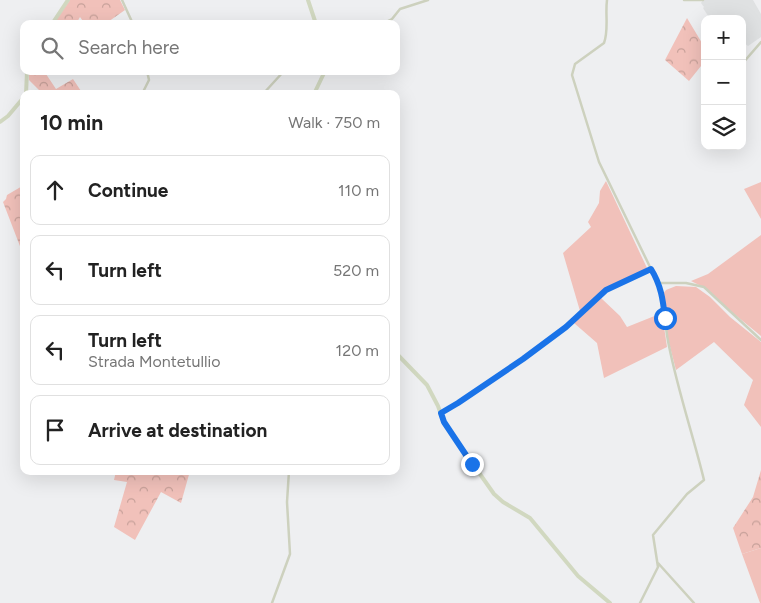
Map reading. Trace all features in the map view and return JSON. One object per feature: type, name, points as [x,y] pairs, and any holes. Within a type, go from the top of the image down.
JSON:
[{"type":"street","points":[[55,20],[68,0]]},
{"type":"street","points":[[122,0],[131,20]]},
{"type":"street","points":[[308,0],[315,20]]},
{"type":"street","points":[[391,20],[400,9],[428,0]]},
{"type":"street","points":[[607,0],[605,12],[606,38],[604,43],[575,64],[572,75],[599,162],[659,283],[669,345],[704,480],[687,494],[654,535],[658,567],[640,603]]},
{"type":"street","points":[[684,0],[703,0]]},
{"type":"street","points":[[745,60],[761,42]]},
{"type":"street","points":[[26,90],[28,75]]},
{"type":"street","points":[[144,90],[149,80],[148,75]]},
{"type":"street","points":[[267,90],[280,75]]},
{"type":"street","points":[[316,90],[322,75]]},
{"type":"street","points":[[0,122],[20,102]]},
{"type":"street","points":[[441,413],[523,359],[566,327],[606,290],[651,269]]},
{"type":"street","points":[[659,283],[686,283],[704,287],[761,340]]},
{"type":"street","points":[[400,357],[427,385],[444,422],[494,494],[503,502],[530,518],[578,576],[610,603]]},
{"type":"street","points":[[272,603],[290,554],[287,502],[289,475]]},
{"type":"street","points":[[657,562],[694,603]]},
{"type":"shaded area","points":[[703,0],[753,0],[761,14],[761,37],[748,46],[746,44],[746,15],[707,15],[701,3]]},
{"type":"green space","points":[[70,0],[120,0],[125,10],[111,20],[82,20],[80,17],[78,20],[56,20]]},
{"type":"green space","points":[[687,18],[701,41],[701,66],[689,81],[665,60]]},
{"type":"green space","points":[[29,75],[47,75],[56,89],[73,79],[80,90],[39,90],[29,80]]},
{"type":"green space","points":[[606,181],[647,268],[609,288],[580,311],[563,253],[591,227],[588,222],[599,203],[600,191]]},
{"type":"green space","points":[[761,182],[761,219],[744,189]]},
{"type":"green space","points":[[20,187],[20,246],[3,202],[7,195]]},
{"type":"green space","points":[[761,235],[761,336],[707,289],[691,281],[708,274]]},
{"type":"green space","points":[[676,286],[696,287],[761,342],[761,427],[744,405],[753,380],[714,342],[676,370],[666,331],[663,294],[666,290]]},
{"type":"green space","points":[[601,298],[620,316],[627,327],[662,313],[667,347],[604,378],[597,343],[574,323]]},
{"type":"green space","points":[[761,470],[761,548],[742,554],[733,528],[753,497]]},
{"type":"green space","points":[[115,475],[189,475],[181,503],[161,492],[135,540],[114,527],[127,482],[114,480]]},
{"type":"green space","points":[[761,548],[761,603],[760,603],[742,554]]},
{"type":"route","points":[[472,464],[444,422],[441,413],[523,359],[566,327],[606,290],[651,269],[659,283],[665,318]]}]
